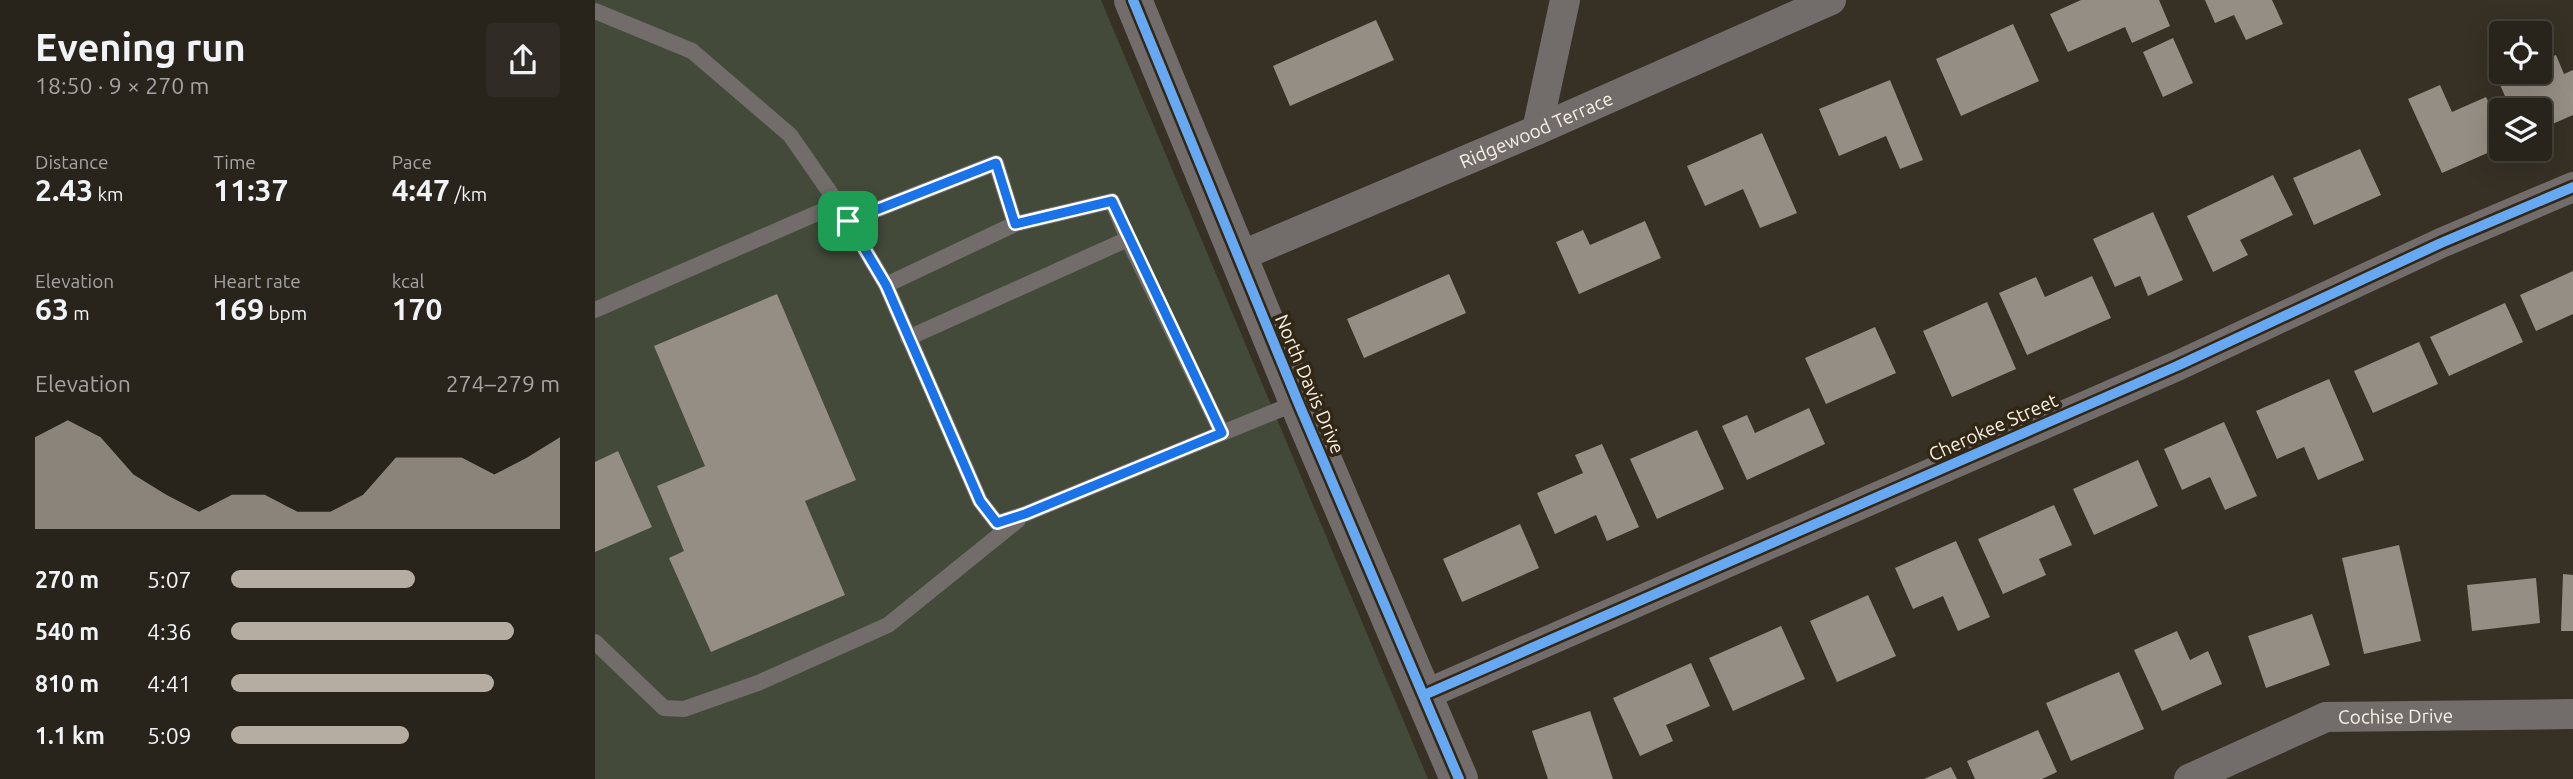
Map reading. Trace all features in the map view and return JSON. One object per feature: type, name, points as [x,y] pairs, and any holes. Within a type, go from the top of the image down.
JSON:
[{"type":"street","name":"North Davis Drive","points":[[1133,0],[1298,402],[1459,779]]},
{"type":"street","points":[[1537,130],[1565,0]]},
{"type":"street","name":"Ridgewood Terrace","points":[[1238,257],[1537,130],[1831,0]]},
{"type":"street","name":"Cherokee Street","points":[[1423,695],[2177,366],[2441,243],[2573,187]]},
{"type":"street","name":"Cochise Drive","points":[[2189,779],[2326,717],[2573,714]]},
{"type":"lane","points":[[595,11],[692,51],[790,135],[838,204],[886,285],[980,501],[997,523],[1298,402]]},
{"type":"lane","points":[[848,221],[996,163],[1015,224]]},
{"type":"lane","points":[[886,285],[1015,224],[1112,201],[1222,433]]},
{"type":"lane","points":[[595,310],[838,204]]},
{"type":"lane","points":[[908,338],[1128,239]]},
{"type":"lane","points":[[595,642],[664,708],[684,709],[758,683],[888,625],[1025,514]]},
{"type":"green space","points":[[595,0],[1101,0],[1428,779],[595,779]]},
{"type":"building","points":[[2081,0],[2159,0],[2170,26],[2132,43],[2125,27],[2068,52],[2050,14]]},
{"type":"building","points":[[2205,0],[2272,0],[2283,24],[2246,40],[2234,15],[2215,23]]},
{"type":"building","points":[[1376,20],[1394,60],[1290,106],[1273,66]]},
{"type":"building","points":[[2013,24],[2039,81],[1961,116],[1936,59]]},
{"type":"building","points":[[2173,38],[2193,83],[2163,97],[2143,52]]},
{"type":"building","points":[[2556,55],[2564,74],[2573,70],[2573,115],[2552,124],[2552,98],[2506,98],[2500,84],[2552,84],[2552,57]]},
{"type":"building","points":[[1890,80],[1923,160],[1900,169],[1886,136],[1839,156],[1819,109]]},
{"type":"building","points":[[2440,85],[2452,112],[2486,97],[2489,103],[2489,152],[2442,173],[2408,99]]},
{"type":"building","points":[[1762,133],[1797,213],[1760,228],[1743,189],[1705,206],[1687,166]]},
{"type":"building","points":[[2360,149],[2381,195],[2314,225],[2293,178]]},
{"type":"building","points":[[2273,175],[2293,215],[2240,240],[2248,255],[2213,272],[2187,216]]},
{"type":"building","points":[[2153,212],[2183,280],[2148,296],[2140,276],[2115,287],[2093,239]]},
{"type":"building","points":[[1645,221],[1661,258],[1579,294],[1556,242],[1583,230],[1590,245]]},
{"type":"building","points":[[2573,271],[2573,314],[2536,331],[2520,295]]},
{"type":"building","points":[[1449,274],[1466,313],[1364,358],[1347,319]]},
{"type":"building","points":[[2092,276],[2111,318],[2027,355],[1999,293],[2036,277],[2045,297]]},
{"type":"building","points":[[777,294],[856,480],[805,501],[845,595],[711,652],[669,558],[684,551],[657,486],[705,466],[654,346]]},
{"type":"building","points":[[1987,302],[2016,369],[1952,397],[1923,331]]},
{"type":"building","points":[[2505,303],[2523,342],[2449,376],[2430,337]]},
{"type":"building","points":[[1875,327],[1896,373],[1826,404],[1805,358]]},
{"type":"building","points":[[2419,342],[2438,384],[2373,413],[2354,371]]},
{"type":"building","points":[[2329,379],[2364,460],[2318,480],[2304,447],[2277,459],[2256,411]]},
{"type":"building","points":[[1809,408],[1825,444],[1747,480],[1722,426],[1747,415],[1755,433]]},
{"type":"building","points":[[2224,422],[2257,496],[2225,510],[2210,477],[2182,490],[2164,449]]},
{"type":"building","points":[[1697,430],[1724,489],[1657,519],[1630,459]]},
{"type":"building","points":[[1602,444],[1639,527],[1607,541],[1596,515],[1555,534],[1537,493],[1583,473],[1575,455]]},
{"type":"building","points":[[618,451],[652,527],[595,552],[595,462]]},
{"type":"building","points":[[2138,460],[2158,506],[2094,535],[2073,489]]},
{"type":"building","points":[[2054,505],[2072,545],[2039,559],[2046,575],[2003,594],[1978,539]]},
{"type":"building","points":[[1520,524],[1539,568],[1462,602],[1443,559]]},
{"type":"building","points":[[1956,541],[1990,617],[1958,631],[1943,596],[1913,609],[1895,568]]},
{"type":"building","points":[[2399,545],[2421,641],[2364,654],[2342,558]]},
{"type":"building","points":[[2563,574],[2573,575],[2573,631],[2561,631]]},
{"type":"building","points":[[2536,578],[2540,623],[2472,631],[2467,585]]},
{"type":"building","points":[[1868,595],[1896,656],[1837,682],[1810,621]]},
{"type":"building","points":[[2312,614],[2330,665],[2266,688],[2248,636]]},
{"type":"building","points":[[1781,626],[1805,679],[1733,711],[1709,658]]},
{"type":"building","points":[[2177,631],[2190,660],[2208,651],[2222,684],[2162,711],[2134,650]]},
{"type":"building","points":[[1691,663],[1710,706],[1666,725],[1673,741],[1640,756],[1613,698]]},
{"type":"building","points":[[2119,672],[2144,729],[2071,761],[2046,703]]},
{"type":"building","points":[[1590,711],[1613,779],[1548,779],[1532,731]]},
{"type":"building","points":[[2038,730],[2057,772],[2042,779],[1975,779],[1967,761]]},
{"type":"building","points":[[1951,767],[1957,779],[1924,779]]},
{"type":"cycle path","points":[[1133,0],[1298,402],[1459,779]]},
{"type":"cycle path","points":[[1424,695],[2177,366],[2441,243],[2573,187]]},
{"type":"route","points":[[996,163],[1015,224],[1112,201],[1222,433],[997,523],[980,501],[886,285],[848,221],[996,163]]}]
